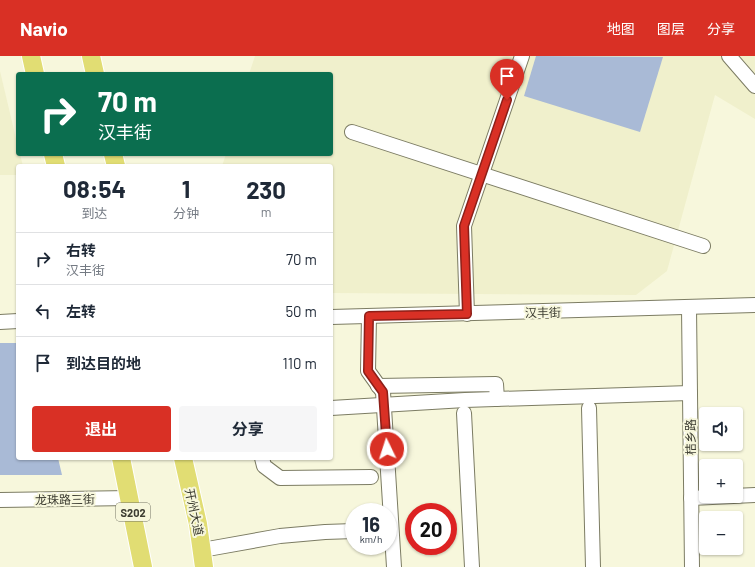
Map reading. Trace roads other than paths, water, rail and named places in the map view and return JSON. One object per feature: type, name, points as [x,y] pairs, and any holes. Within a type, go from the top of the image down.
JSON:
[{"type":"main road","points":[[30,56],[34,72]]},
{"type":"main road","points":[[91,56],[95,72]]},
{"type":"main road","name":"S202","points":[[121,460],[143,567]]},
{"type":"main road","name":"开州大道","points":[[183,460],[198,524],[203,558]]},
{"type":"street","points":[[467,314],[464,226],[522,56]]},
{"type":"street","points":[[729,56],[755,86]]},
{"type":"street","points":[[352,132],[703,246]]},
{"type":"street","name":"汉丰街","points":[[333,317],[755,305]]},
{"type":"street","name":"桔乡路","points":[[690,308],[692,567]]},
{"type":"street","points":[[369,316],[368,371],[383,392],[394,567]]},
{"type":"street","points":[[0,322],[16,321]]},
{"type":"street","points":[[378,386],[496,384],[497,399]]},
{"type":"street","points":[[333,408],[497,399],[690,393]]},
{"type":"street","points":[[589,408],[593,567]]},
{"type":"street","points":[[464,413],[472,567]]},
{"type":"street","points":[[262,460],[264,466],[280,478],[371,477]]},
{"type":"street","points":[[691,498],[755,496]]},
{"type":"street","name":"龙珠路三街","points":[[0,500],[130,498]]},
{"type":"street","points":[[203,558],[280,536],[345,531]]}]
